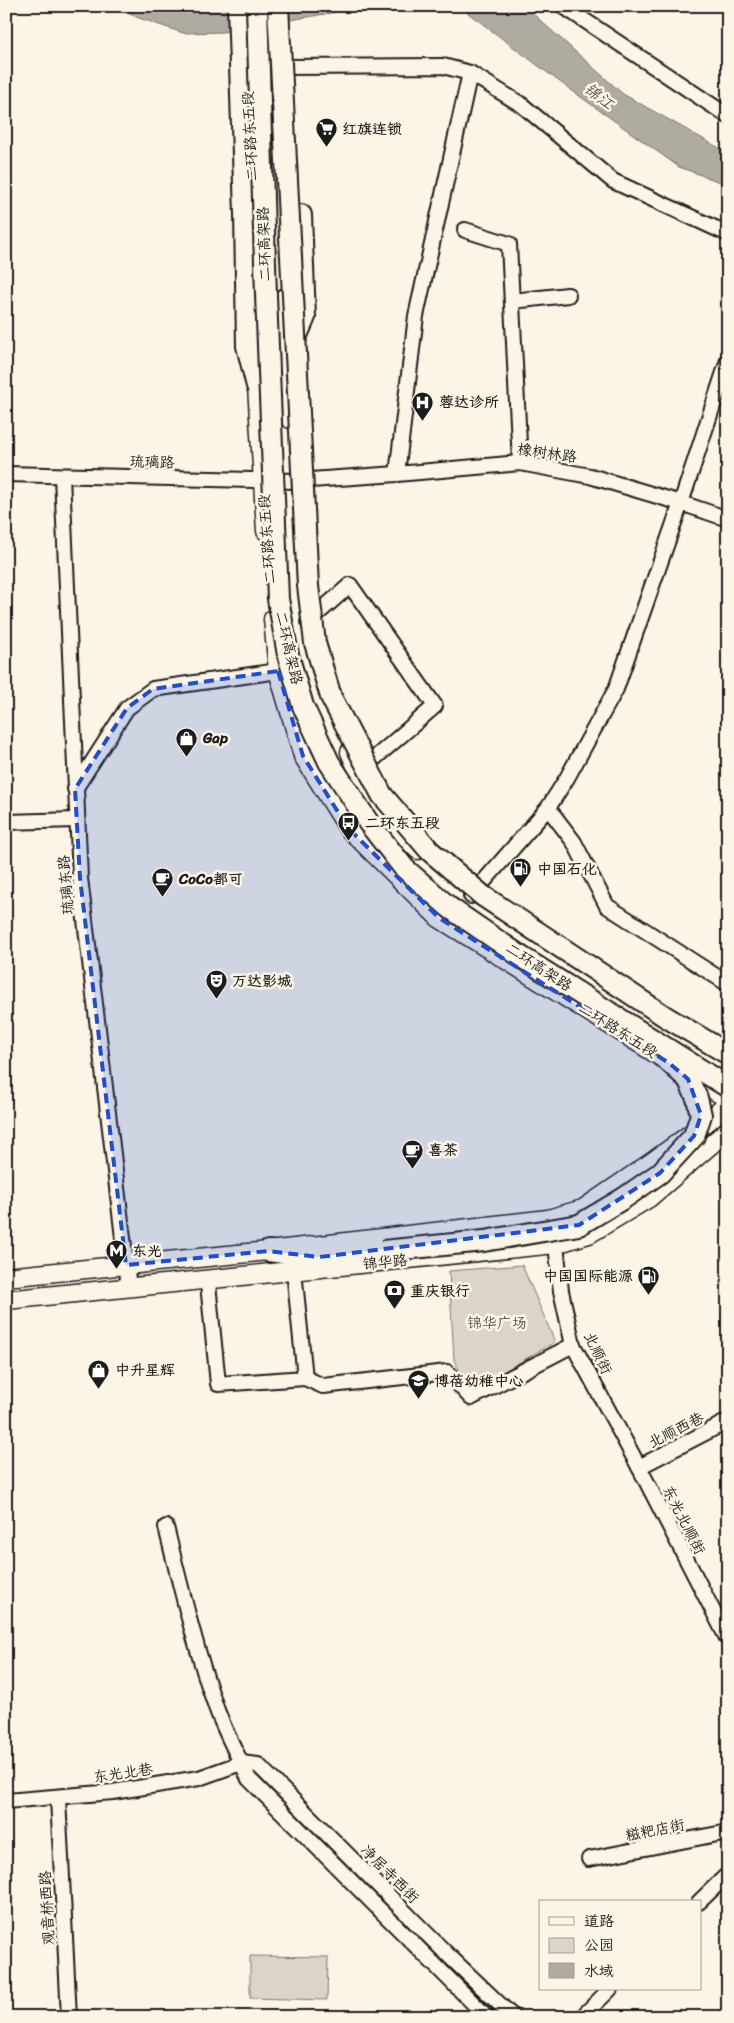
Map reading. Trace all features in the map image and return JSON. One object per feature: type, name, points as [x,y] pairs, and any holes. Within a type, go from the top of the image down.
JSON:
[{"type":"highway","points":[[240,6],[247,346],[257,386]]},
{"type":"highway","name":"二环高架路","points":[[258,6],[266,295],[278,599],[288,655],[303,706],[329,762],[368,822],[404,868],[450,908],[523,958],[728,1087]]},
{"type":"highway","name":"二环高架路","points":[[278,6],[308,586],[315,643],[331,697],[382,795],[430,851],[484,896],[666,1017],[728,1054]]},
{"type":"highway","points":[[285,363],[305,317],[292,6]]},
{"type":"highway","points":[[268,1251],[319,1257],[484,1241],[579,1225],[660,1173],[694,1136],[701,1115],[697,1098],[688,1078],[667,1061],[557,989],[523,958]]},
{"type":"main road","name":"二环路东五段","points":[[240,6],[263,359],[257,386],[262,480],[278,671],[303,756],[348,828],[439,918],[728,1099]]},
{"type":"main road","name":"二环路东五段","points":[[285,6],[286,67],[281,102],[285,363],[296,481],[302,593],[306,624],[318,682],[373,805],[423,854],[470,897],[728,1065]]},
{"type":"main road","name":"锦华路","points":[[6,1277],[268,1251],[548,1219],[583,1208],[667,1151],[712,1118],[728,1103]]},
{"type":"main road","name":"锦华路","points":[[6,1300],[556,1244],[590,1234],[649,1198],[728,1130]]},
{"type":"street","points":[[563,6],[728,116]]},
{"type":"street","points":[[286,67],[443,66],[470,73],[522,105],[613,181],[728,234]]},
{"type":"street","points":[[397,474],[416,316],[470,73]]},
{"type":"street","points":[[465,230],[509,244],[520,463]]},
{"type":"street","points":[[512,301],[568,295]]},
{"type":"street","points":[[470,897],[548,808],[567,778],[616,689],[681,503],[728,360]]},
{"type":"street","name":"橡树林路","points":[[296,481],[520,463],[590,476],[728,519]]},
{"type":"street","name":"琉璃路","points":[[6,474],[296,481]]},
{"type":"street","name":"琉璃东路","points":[[62,476],[80,878],[129,1288]]},
{"type":"street","points":[[306,624],[350,585],[434,706],[359,772]]},
{"type":"street","points":[[75,789],[127,708],[153,689],[278,671]]},
{"type":"street","points":[[548,808],[574,842],[608,906],[728,984]]},
{"type":"street","points":[[6,822],[77,820]]},
{"type":"street","name":"北顺街","points":[[556,1244],[561,1291],[573,1345],[639,1467]]},
{"type":"street","points":[[294,1271],[305,1378]]},
{"type":"street","points":[[208,1284],[218,1384],[305,1378],[323,1386],[448,1372],[471,1398],[573,1345]]},
{"type":"street","name":"北顺西巷","points":[[639,1467],[728,1422]]},
{"type":"street","name":"东光北顺街","points":[[639,1467],[728,1640]]},
{"type":"street","points":[[166,1527],[193,1634],[217,1709],[232,1748],[249,1779],[487,2017]]},
{"type":"street","name":"东光北巷","points":[[6,1801],[113,1792],[199,1778],[241,1762]]},
{"type":"street","name":"净居寺西街","points":[[241,1762],[258,1765],[447,1954],[514,2017]]},
{"type":"street","name":"观音桥西路","points":[[58,1798],[69,2017]]},
{"type":"street","name":"糍粑店街","points":[[589,1859],[728,1832]]},
{"type":"street","points":[[701,1900],[728,1874]]},
{"type":"street","points":[[582,2017],[609,1990]]},
{"type":"highlighted area","points":[[278,671],[303,756],[348,828],[439,918],[669,1063],[688,1079],[701,1115],[694,1136],[660,1173],[624,1198],[579,1225],[319,1257],[268,1251],[126,1265],[80,878],[75,789],[127,708],[153,689]]},
{"type":"green space","name":"锦华广场","points":[[522,1265],[555,1342],[470,1391],[454,1360],[449,1271]]},
{"type":"green space","points":[[250,1956],[328,1957],[327,2000],[250,1998]]},
{"type":"water","name":"锦江","points":[[114,6],[520,6],[532,13],[623,94],[728,153],[728,185],[679,167],[564,85],[460,7],[364,7],[223,32],[183,33],[136,17]]},
{"type":"place","name":"红旗连锁","points":[[326,148]]},
{"type":"place","name":"蓉达诊所","points":[[423,421]]},
{"type":"place","name":"Gap","points":[[187,757]]},
{"type":"place","name":"二环东五段","points":[[349,842]]},
{"type":"place","name":"中国石化","points":[[521,888]]},
{"type":"place","name":"CoCo都可","points":[[163,898]]},
{"type":"place","name":"万达影城","points":[[216,1000]]},
{"type":"place","name":"喜茶","points":[[412,1169]]},
{"type":"place","name":"东光","points":[[116,1270]]},
{"type":"place","name":"中国国际能源","points":[[649,1295]]},
{"type":"place","name":"重庆银行","points":[[394,1310]]},
{"type":"place","name":"中升星辉","points":[[99,1389]]},
{"type":"place","name":"博蓓幼稚中心","points":[[418,1400]]}]
